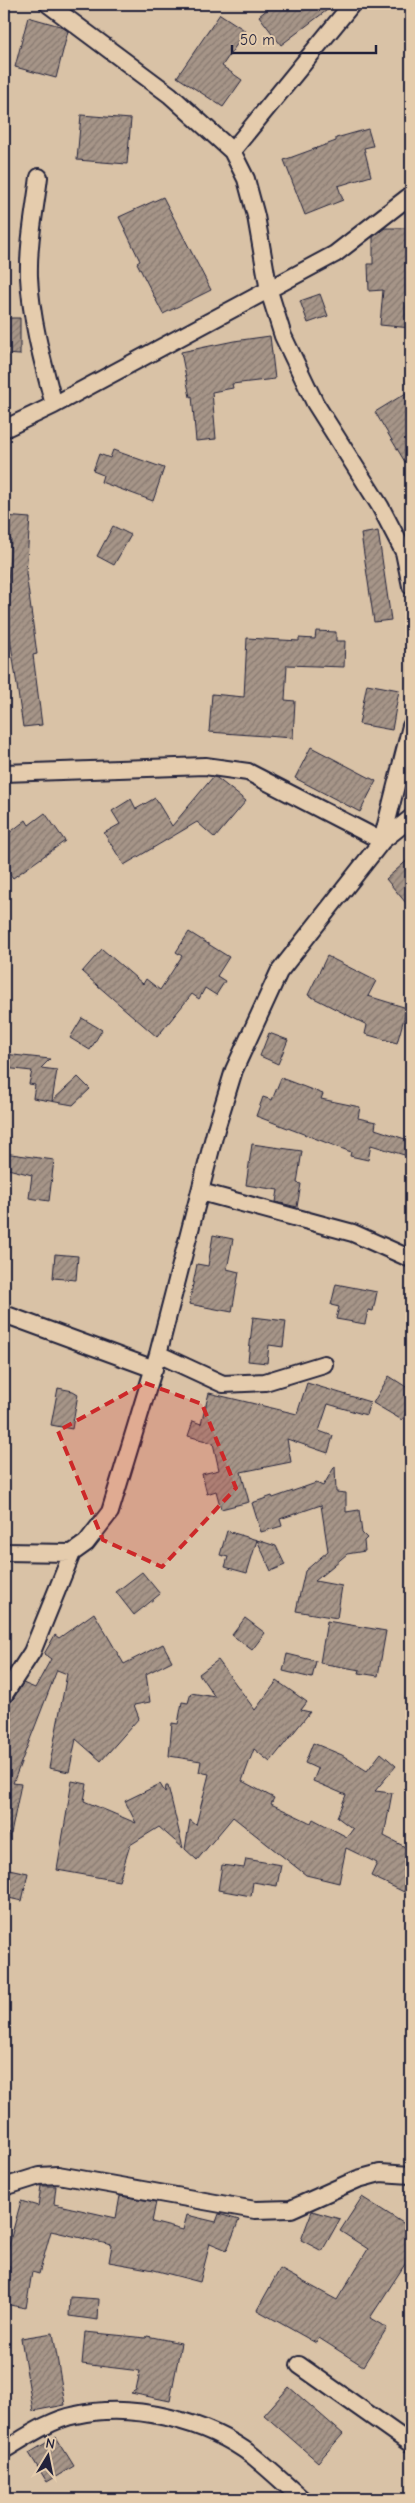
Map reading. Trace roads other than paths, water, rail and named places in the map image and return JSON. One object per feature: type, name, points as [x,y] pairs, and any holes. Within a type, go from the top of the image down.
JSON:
[{"type":"street","points":[[48,4],[170,95],[232,152],[246,180],[256,216],[269,291],[284,336],[315,403],[380,506],[404,552],[411,586]]},
{"type":"street","points":[[232,152],[352,4]]},
{"type":"street","points":[[39,177],[31,239],[29,275],[40,351],[54,405]]},
{"type":"street","points":[[4,429],[54,405],[335,254],[411,195]]},
{"type":"street","points":[[382,841],[411,726]]},
{"type":"street","points":[[4,773],[206,766],[248,772],[382,841]]},
{"type":"street","points":[[4,1695],[32,1652],[72,1554],[86,1543],[110,1512],[156,1362],[234,1070],[279,972],[382,841],[411,818]]},
{"type":"street","points":[[201,1192],[353,1233],[411,1259]]},
{"type":"street","points":[[4,1314],[223,1384],[266,1382],[324,1364]]},
{"type":"street","points":[[4,1552],[72,1554]]},
{"type":"street","points":[[4,2187],[39,2176],[58,2175],[255,2210],[273,2210],[291,2209],[337,2188],[380,2173],[411,2175]]},
{"type":"street","points":[[299,2365],[411,2444]]},
{"type":"street","points":[[4,2450],[36,2431],[75,2415],[132,2411],[178,2419],[220,2436],[252,2455],[302,2499]]}]
